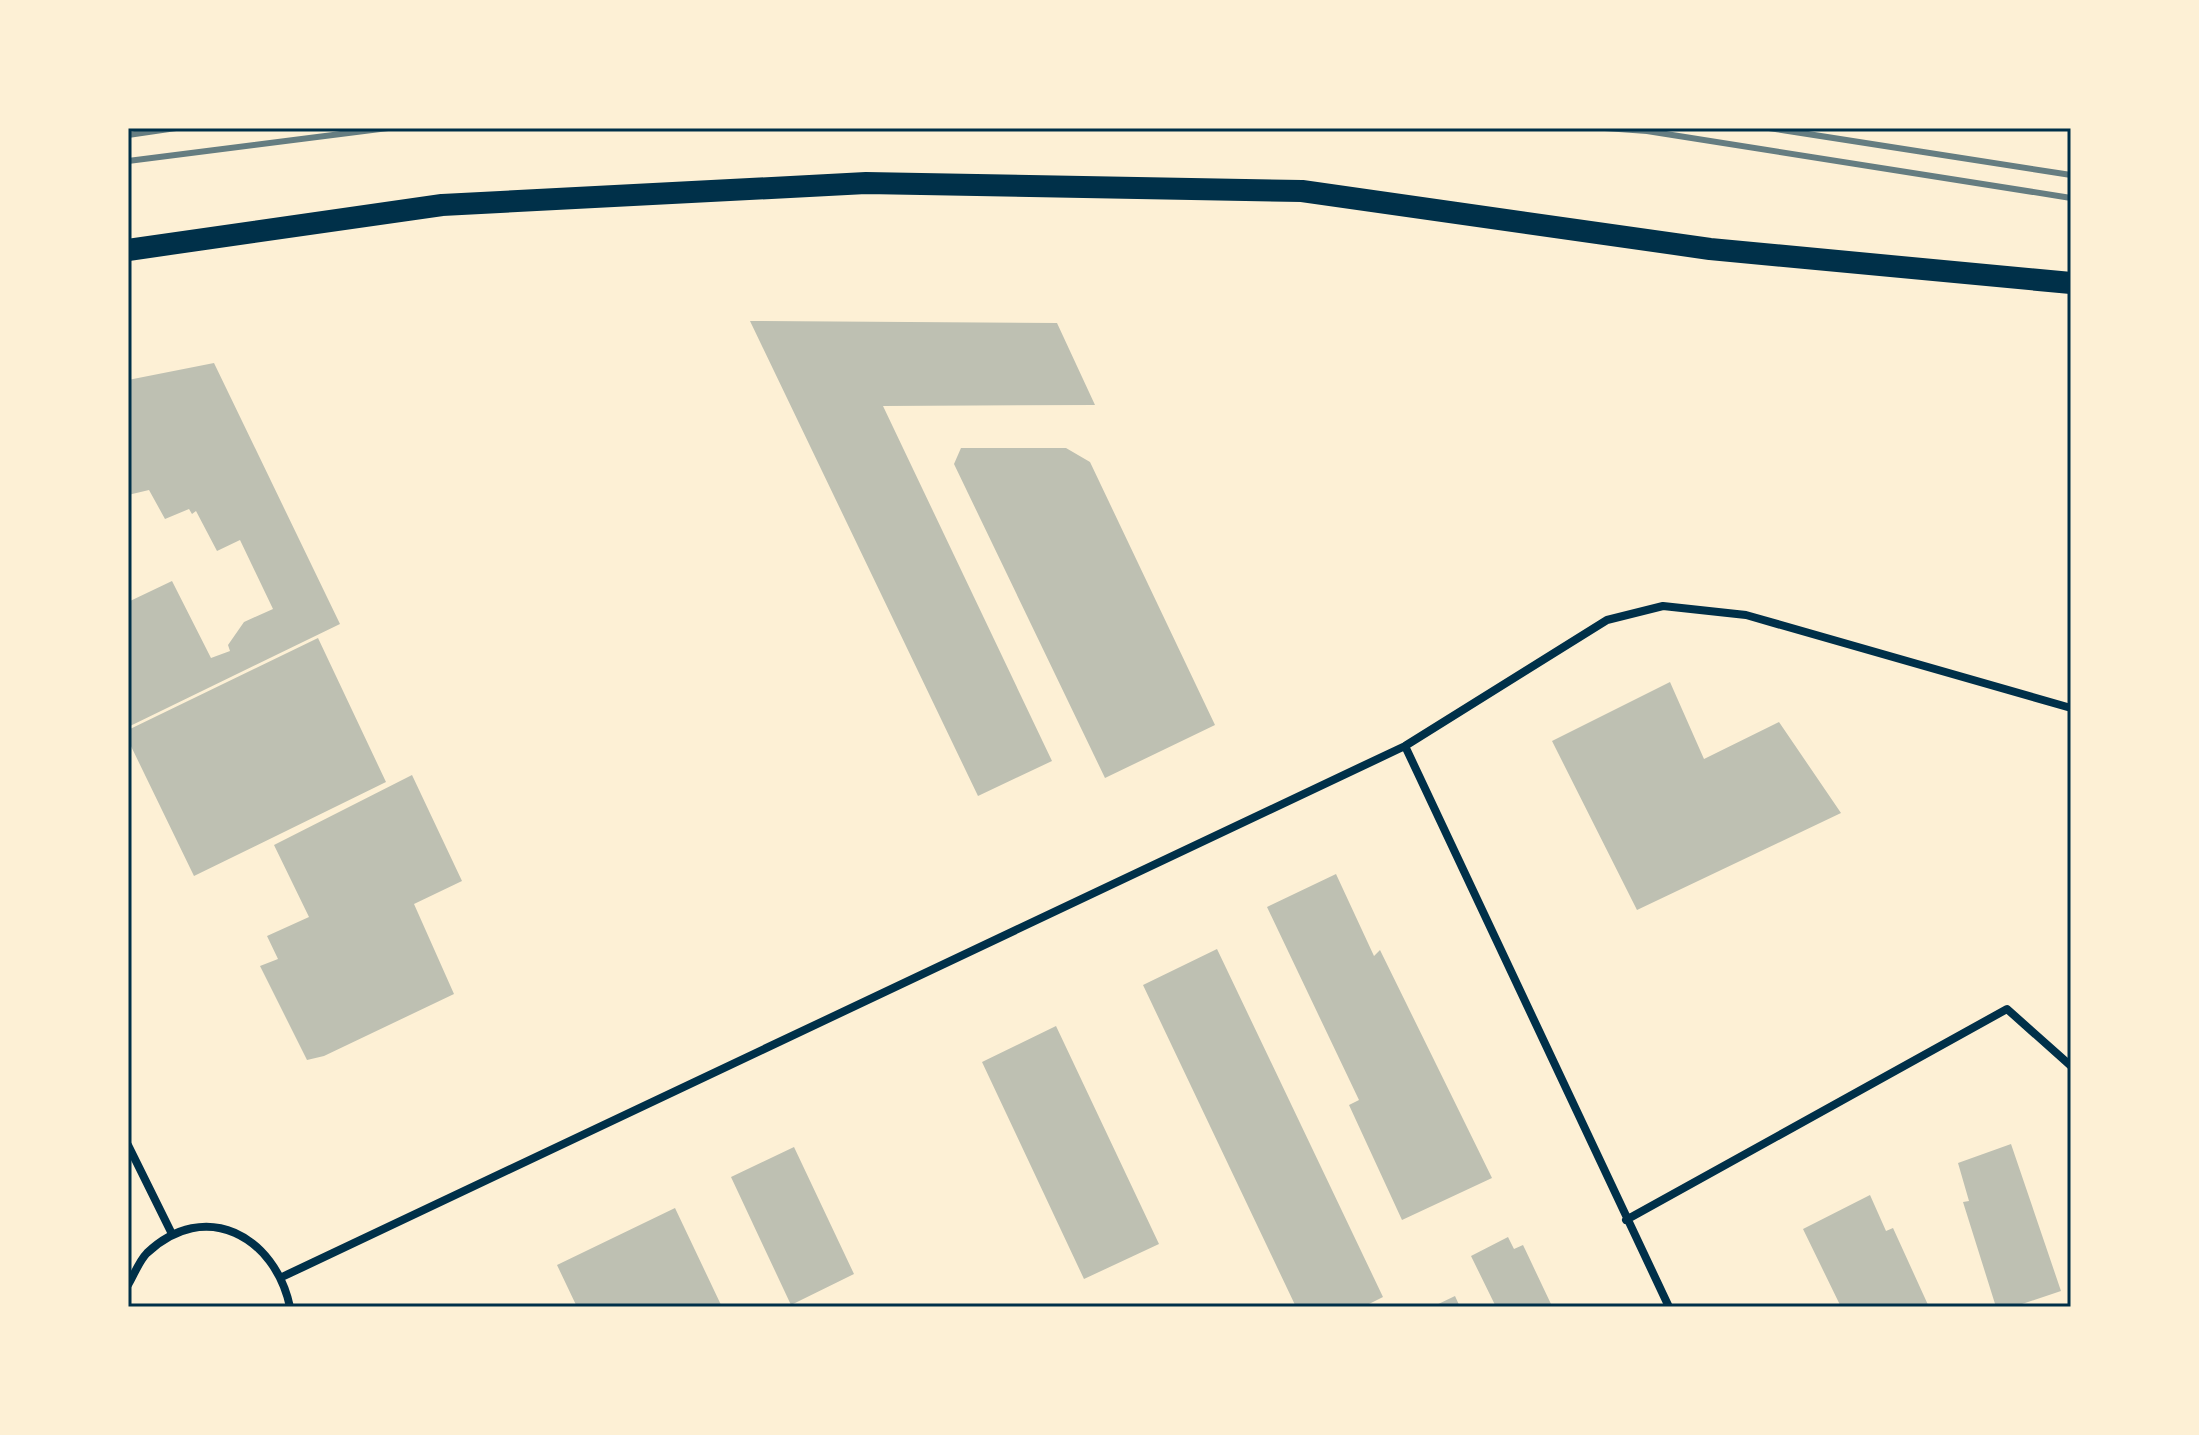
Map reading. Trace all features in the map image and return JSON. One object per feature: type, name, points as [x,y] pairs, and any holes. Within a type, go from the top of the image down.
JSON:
[{"type":"highway","points":[[128,250],[442,205],[866,183],[1302,191],[1710,249],[2071,283]]},
{"type":"street","points":[[282,1277],[1405,746],[1607,620],[1663,606],[1746,615],[2071,708]]},
{"type":"street","points":[[1405,746],[1669,1307]]},
{"type":"street","points":[[1626,1220],[2007,1009],[2071,1066]]},
{"type":"street","points":[[128,1145],[172,1234]]},
{"type":"street","points":[[128,1285],[145,1255],[172,1234],[204,1227],[237,1232],[264,1250],[282,1277],[290,1307]]},
{"type":"building","points":[[750,321],[1057,323],[1095,405],[883,406],[1052,761],[978,796]]},
{"type":"building","points":[[214,363],[340,624],[128,727],[128,602],[172,581],[211,658],[230,651],[228,645],[244,622],[273,609],[240,540],[217,551],[196,511],[192,514],[189,509],[165,519],[149,490],[128,495],[128,380]]},
{"type":"building","points":[[961,448],[1066,448],[1090,462],[1215,725],[1105,778],[954,464]]},
{"type":"building","points":[[318,638],[386,782],[194,876],[128,740],[128,730]]},
{"type":"building","points":[[1670,682],[1704,759],[1779,722],[1841,813],[1637,910],[1552,741]]},
{"type":"building","points":[[412,775],[462,881],[414,904],[454,994],[324,1056],[307,1060],[260,966],[278,959],[267,936],[309,917],[274,845]]},
{"type":"building","points":[[1336,874],[1374,956],[1380,950],[1492,1178],[1402,1220],[1349,1105],[1359,1100],[1267,907]]},
{"type":"building","points":[[1217,949],[1383,1297],[1363,1307],[1296,1307],[1143,985]]},
{"type":"building","points":[[1056,1026],[1159,1244],[1084,1279],[982,1062]]},
{"type":"building","points":[[2011,1144],[2061,1291],[2013,1307],[1996,1307],[1963,1202],[1969,1201],[1958,1163]]},
{"type":"building","points":[[794,1147],[854,1274],[791,1305],[731,1177]]},
{"type":"building","points":[[1870,1195],[1886,1231],[1893,1228],[1929,1307],[1841,1307],[1803,1229]]},
{"type":"building","points":[[675,1208],[722,1307],[577,1307],[557,1265]]},
{"type":"building","points":[[1508,1237],[1514,1249],[1523,1245],[1551,1304],[1496,1307],[1471,1256]]},
{"type":"building","points":[[1455,1296],[1460,1307],[1432,1307]]},
{"type":"railway","points":[[128,135],[176,128]]},
{"type":"railway","points":[[128,161],[388,128]]},
{"type":"railway","points":[[1605,128],[1647,131],[2071,198]]},
{"type":"railway","points":[[1769,128],[2071,175]]}]
